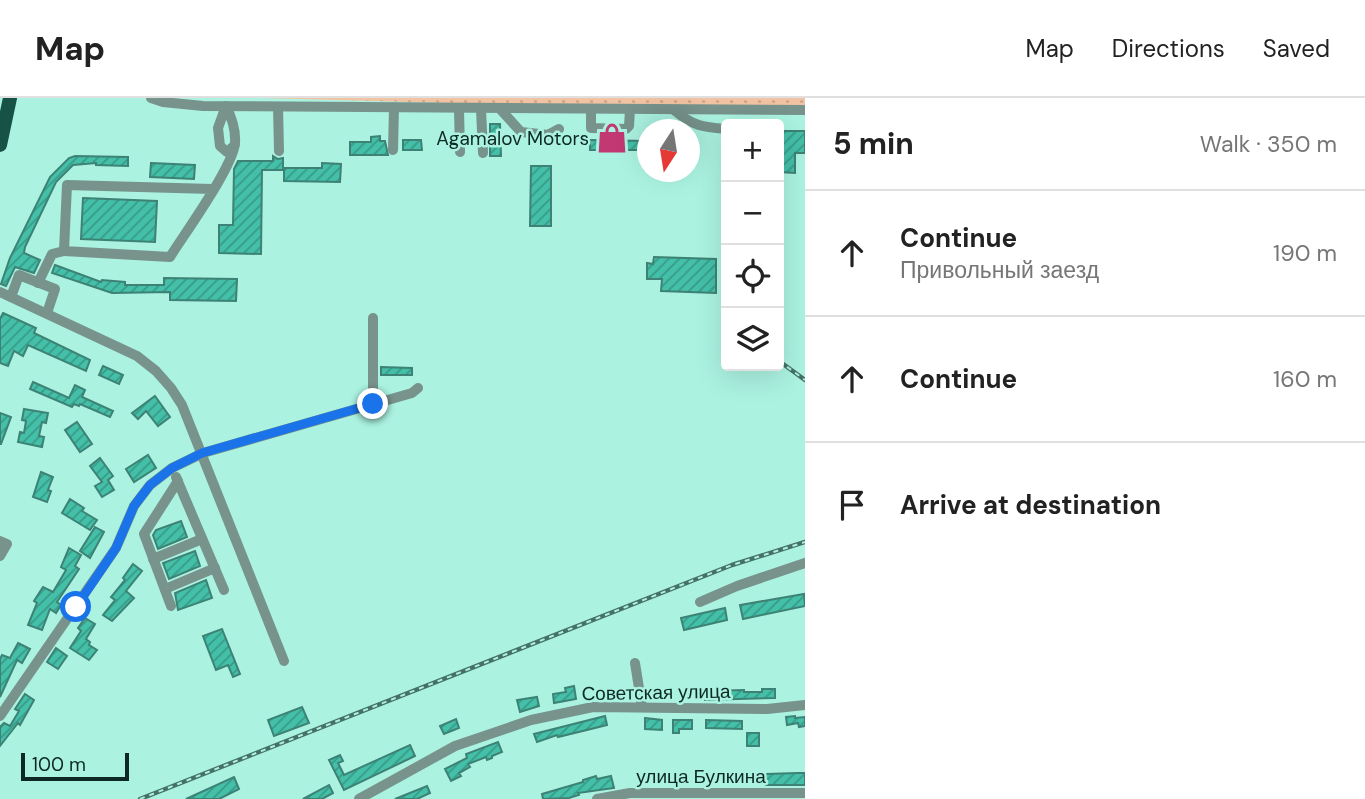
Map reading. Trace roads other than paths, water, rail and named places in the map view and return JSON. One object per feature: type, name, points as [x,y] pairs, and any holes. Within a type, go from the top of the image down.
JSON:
[{"type":"main road","points":[[0,145],[10,98]]},
{"type":"street","points":[[151,98],[187,106],[674,110],[755,104],[805,110]]},
{"type":"street","points":[[648,98],[653,110]]},
{"type":"street","points":[[38,283],[52,254],[64,251],[170,257],[223,173],[235,145],[227,152],[220,146],[218,128],[226,106]]},
{"type":"street","points":[[278,107],[279,151]]},
{"type":"street","points":[[393,150],[394,108]]},
{"type":"street","points":[[459,109],[460,152]]},
{"type":"street","points":[[481,109],[482,153]]},
{"type":"street","points":[[499,109],[521,132],[548,135],[559,129]]},
{"type":"street","points":[[591,110],[592,128],[626,129],[629,127],[630,110]]},
{"type":"street","points":[[674,110],[687,121],[702,127],[721,129]]},
{"type":"street","points":[[64,251],[67,185],[212,189]]},
{"type":"street","points":[[47,313],[55,289],[19,275],[5,294],[137,356],[171,388],[182,405],[202,453],[284,661]]},
{"type":"street","points":[[373,318],[373,404]]},
{"type":"street","points":[[0,716],[116,548],[134,506],[150,485],[172,468],[202,453],[412,393],[418,388]]},
{"type":"street","points":[[172,468],[224,590]]},
{"type":"street","points":[[172,606],[144,534],[177,481]]},
{"type":"street","points":[[153,559],[202,539]]},
{"type":"street","points":[[0,541],[7,544],[0,556]]},
{"type":"street","points":[[700,602],[737,586],[805,564]]},
{"type":"street","points":[[165,589],[215,568]]},
{"type":"street","points":[[635,663],[642,708]]},
{"type":"street","name":"Советская улица","points":[[360,799],[455,746],[531,720],[593,707],[767,709],[805,705]]},
{"type":"street","name":"улица Булкина","points":[[597,799],[630,793],[805,793]]},
{"type":"railway","points":[[784,365],[805,380]]},
{"type":"railway","points":[[140,799],[732,565],[805,542]]},
{"type":"place","name":"Agamalov Motors","points":[[612,138]]}]
